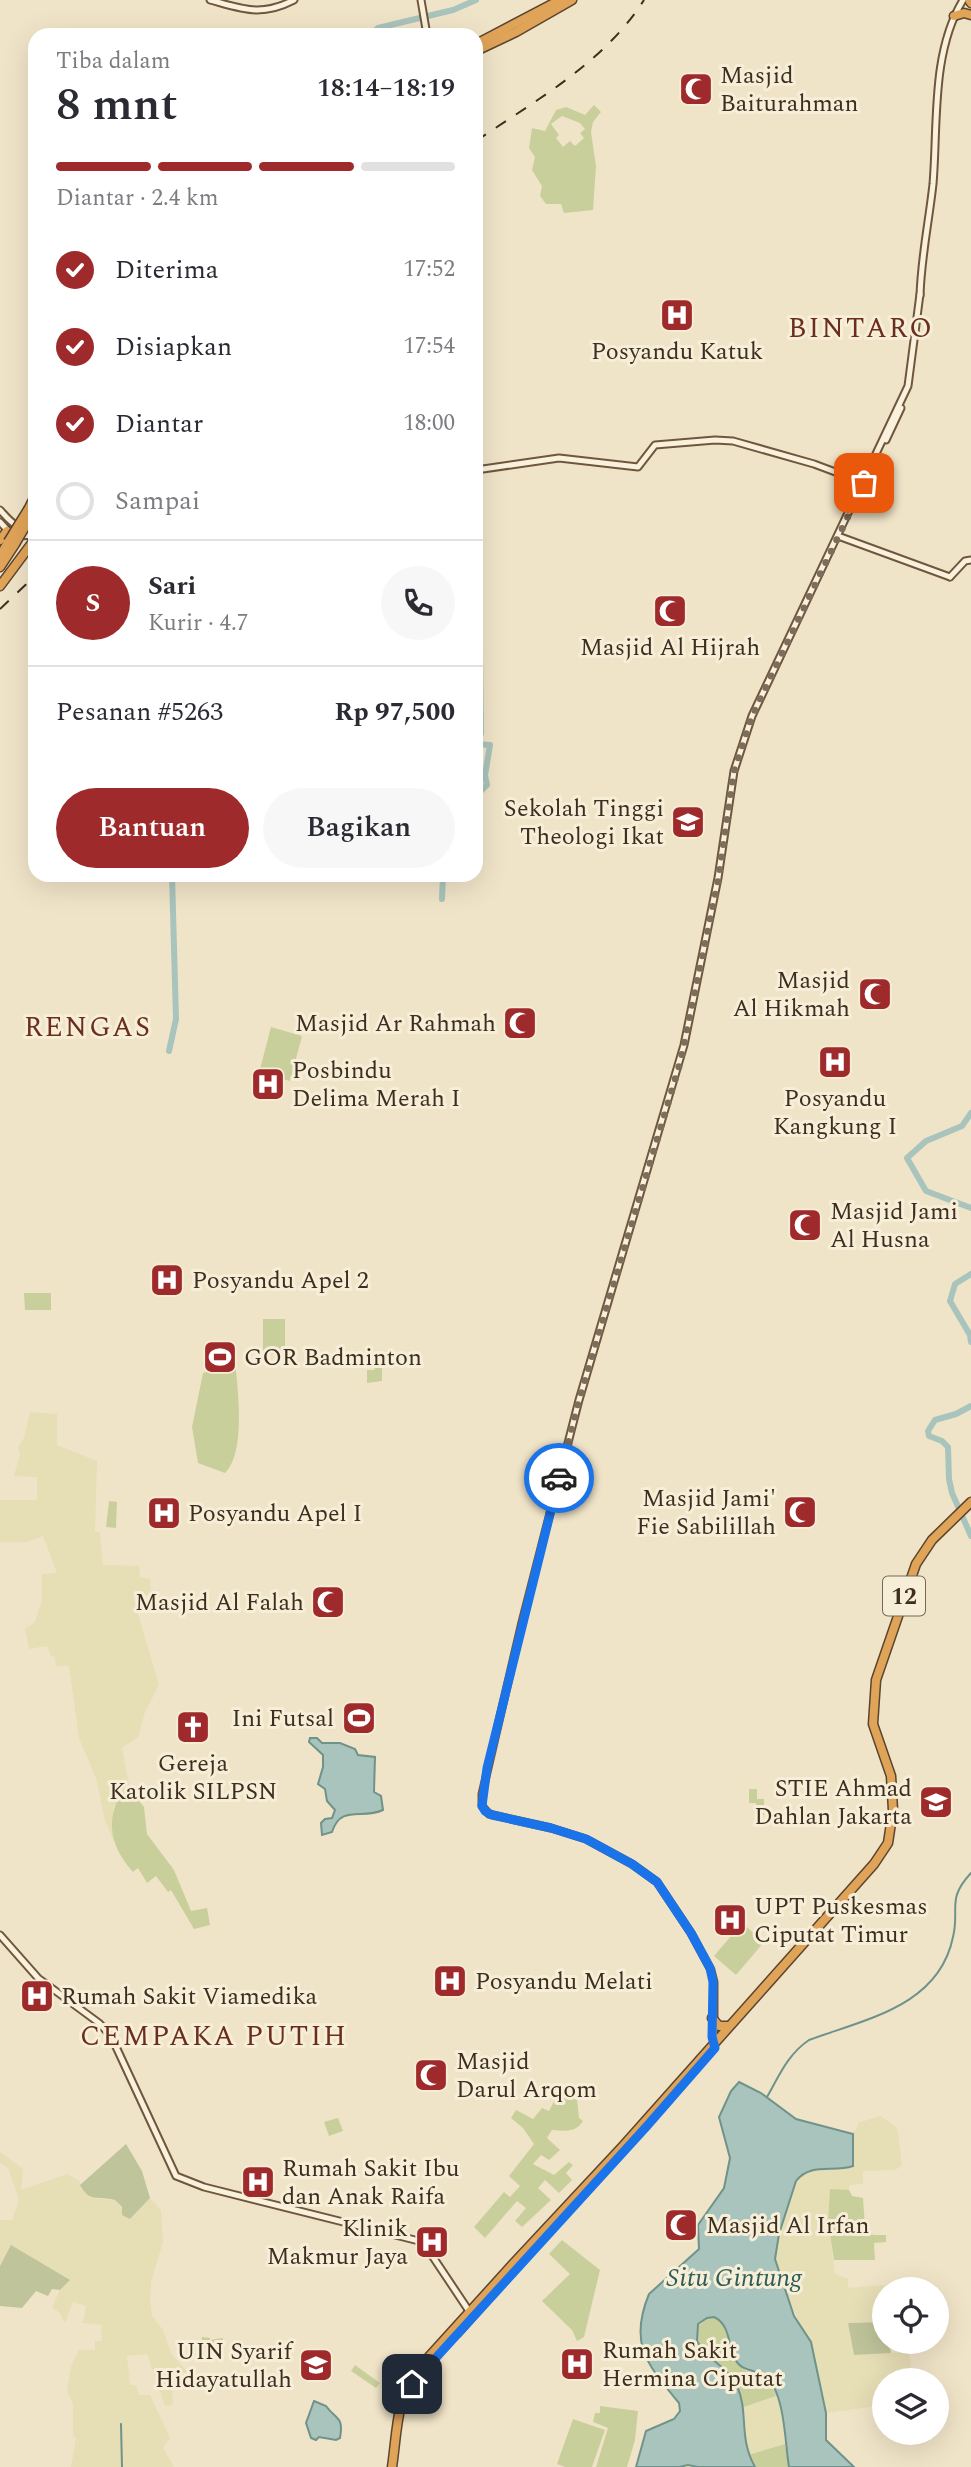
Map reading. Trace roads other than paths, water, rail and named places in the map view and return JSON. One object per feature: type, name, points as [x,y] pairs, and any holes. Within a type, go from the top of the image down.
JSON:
[{"type":"highway","points":[[483,40],[560,0]]},
{"type":"highway","points":[[483,48],[572,0]]},
{"type":"highway","points":[[954,16],[964,13],[971,15]]},
{"type":"highway","points":[[0,556],[28,514]]},
{"type":"highway","points":[[0,567],[8,542],[7,531]]},
{"type":"highway","points":[[0,586],[28,547]]},
{"type":"highway","name":"12","points":[[714,2046],[874,1864],[888,1843],[892,1826],[893,1789],[890,1770],[873,1727],[875,1684],[912,1573],[932,1540],[969,1507]]},
{"type":"highway","name":"12","points":[[394,2467],[403,2394],[408,2382],[887,1856],[895,1834],[897,1789],[894,1772],[877,1729],[879,1686],[917,1573],[954,1519]]},
{"type":"highway","points":[[712,2018],[719,2026],[730,2026]]},
{"type":"main road","points":[[210,0],[258,11],[274,9],[294,0]]},
{"type":"main road","points":[[421,0],[426,28]]},
{"type":"main road","points":[[714,2046],[713,1982],[708,1963],[654,1879],[586,1839],[489,1814],[483,1808],[481,1799],[522,1622],[579,1400],[680,1063],[718,881],[735,765],[752,716],[912,382],[934,168],[939,84],[948,32],[963,0]]},
{"type":"main road","points":[[861,484],[905,391],[914,362]]},
{"type":"main road","points":[[483,469],[559,458],[638,467],[655,445],[715,440],[743,443],[842,473],[857,476],[864,474]]},
{"type":"main road","points":[[842,473],[861,484]]},
{"type":"main road","points":[[0,510],[14,526],[28,527]]},
{"type":"main road","points":[[0,522],[7,531],[16,536],[28,537]]},
{"type":"main road","points":[[7,531],[28,529]]},
{"type":"main road","points":[[839,535],[950,577],[971,561]]},
{"type":"main road","points":[[0,1935],[32,1973],[99,2023],[111,2036],[176,2176],[204,2187],[419,2241],[425,2245],[471,2313]]},
{"type":"water","points":[[310,1738],[317,1738],[322,1743],[340,1743],[355,1749],[358,1755],[375,1757],[374,1792],[381,1796],[383,1810],[347,1815],[336,1823],[332,1832],[322,1835],[321,1823],[332,1818],[335,1810],[327,1801],[325,1789],[318,1784],[323,1755],[309,1742]]},
{"type":"water","name":"Situ Gintung","points":[[739,2082],[761,2093],[796,2119],[853,2134],[853,2166],[815,2170],[802,2175],[796,2181],[779,2234],[775,2259],[794,2316],[811,2342],[826,2413],[826,2440],[854,2467],[789,2467],[781,2407],[773,2385],[763,2375],[745,2369],[738,2363],[726,2330],[714,2317],[698,2324],[697,2341],[737,2386],[741,2396],[747,2445],[755,2467],[636,2467],[646,2431],[674,2419],[680,2411],[679,2403],[658,2377],[644,2353],[640,2327],[643,2312],[649,2294],[699,2249],[698,2225],[724,2188],[730,2158],[719,2117],[731,2091]]},
{"type":"water","points":[[314,2401],[326,2406],[338,2419],[341,2426],[340,2438],[311,2438],[306,2423]]},
{"type":"waterway","points":[[378,28],[453,10],[476,0]]},
{"type":"waterway","points":[[483,744],[490,745],[485,775],[487,785],[483,789]]},
{"type":"waterway","points":[[169,1051],[176,1019],[172,882]]},
{"type":"waterway","points":[[442,899],[443,882]]},
{"type":"waterway","points":[[971,1113],[962,1126],[926,1141],[907,1158],[926,1191],[971,1208]]},
{"type":"waterway","points":[[971,1274],[955,1284],[950,1301],[970,1335],[971,1342]]},
{"type":"waterway","points":[[971,1406],[935,1420],[928,1431],[929,1436],[942,1441],[948,1447],[952,1493],[971,1536]]},
{"type":"waterway","points":[[767,2097],[790,2059],[809,2040],[897,2007],[933,1979],[945,1960],[953,1937],[956,1897],[971,1873]]},
{"type":"waterway","points":[[121,2424],[122,2467]]},
{"type":"railway","points":[[483,136],[568,79],[609,43],[644,0]]},
{"type":"railway","points":[[0,609],[28,583]]},
{"type":"place","name":"Masjid Baiturahman","points":[[696,89]]},
{"type":"place","name":"Posyandu Katuk","points":[[677,315]]},
{"type":"place","name":"Masjid Al Hijrah","points":[[670,611]]},
{"type":"place","name":"Sekolah Tinggi Theologi Ikat","points":[[688,822]]},
{"type":"place","name":"Masjid Al Hikmah","points":[[875,994]]},
{"type":"place","name":"Masjid Ar Rahmah","points":[[520,1023]]},
{"type":"place","name":"Posyandu Kangkung I","points":[[835,1062]]},
{"type":"place","name":"Posbindu Delima Merah I","points":[[268,1084]]},
{"type":"place","name":"Masjid Jami Al Husna","points":[[805,1225]]},
{"type":"place","name":"Posyandu Apel 2","points":[[167,1280]]},
{"type":"place","name":"GOR Badminton","points":[[220,1357]]},
{"type":"place","name":"Masjid Jami' Fie Sabilillah","points":[[800,1512]]},
{"type":"place","name":"Posyandu Apel I","points":[[164,1513]]},
{"type":"place","name":"Masjid Al Falah","points":[[328,1602]]},
{"type":"place","name":"Ini Futsal","points":[[359,1718]]},
{"type":"place","name":"Gereja Katolik SILPSN","points":[[193,1727]]},
{"type":"place","name":"STIE Ahmad Dahlan Jakarta","points":[[936,1802]]},
{"type":"place","name":"UPT Puskesmas Ciputat Timur","points":[[730,1920]]},
{"type":"place","name":"Posyandu Melati","points":[[450,1981]]},
{"type":"place","name":"Rumah Sakit Viamedika","points":[[37,1996]]},
{"type":"place","name":"Masjid Darul Arqom","points":[[431,2075]]},
{"type":"place","name":"Rumah Sakit Ibu dan Anak Raifa","points":[[258,2182]]},
{"type":"place","name":"Masjid Al Irfan","points":[[681,2225]]},
{"type":"place","name":"Klinik Makmur Jaya","points":[[432,2242]]},
{"type":"place","name":"Rumah Sakit Hermina Ciputat","points":[[577,2364]]},
{"type":"place","name":"UIN Syarif Hidayatullah","points":[[316,2365]]},
{"type":"district","name":"BINTARO","points":[[861,327]]},
{"type":"district","name":"RENGAS","points":[[88,1026]]},
{"type":"district","name":"CEMPAKA PUTIH","points":[[214,2035]]}]
